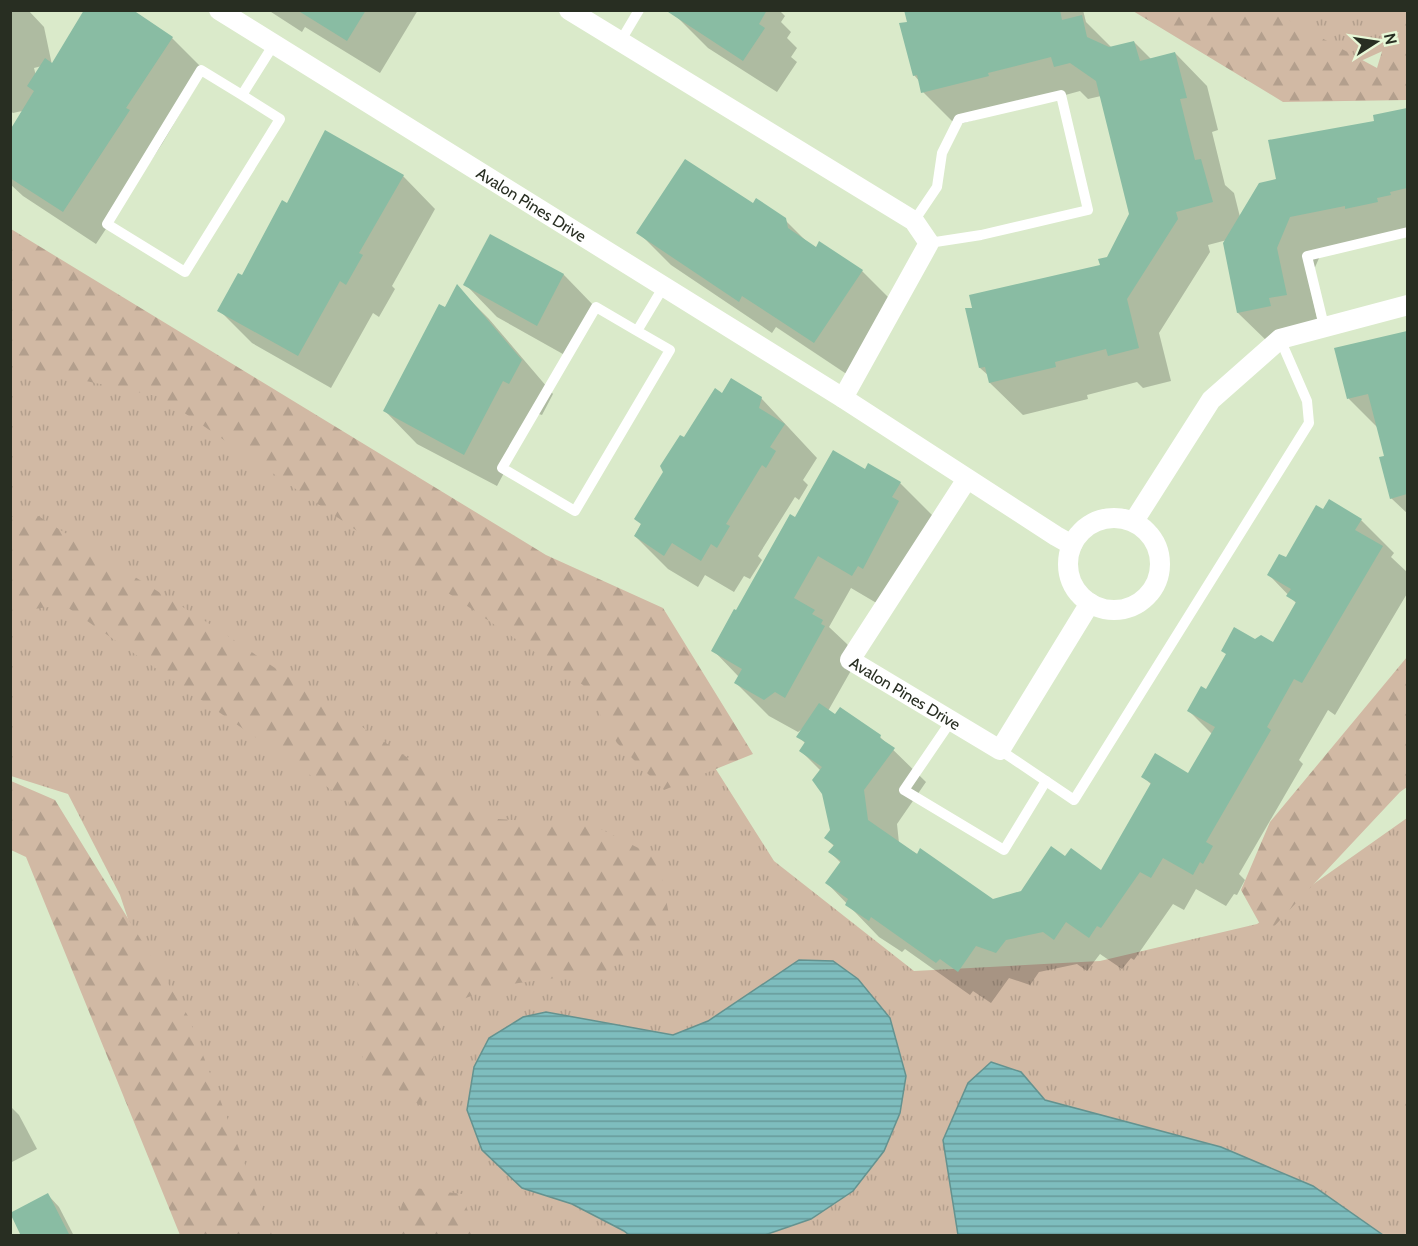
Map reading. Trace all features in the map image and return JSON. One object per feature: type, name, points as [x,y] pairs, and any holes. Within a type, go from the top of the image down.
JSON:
[{"type":"street","name":"Avalon Pines Drive","points":[[219,10],[843,398],[1072,545]]},
{"type":"street","points":[[569,10],[914,221],[929,243],[843,398]]},
{"type":"street","points":[[1134,521],[1211,400],[1280,339],[1407,305]]},
{"type":"street","name":"Avalon Pines Drive","points":[[967,479],[850,660],[1000,750]]},
{"type":"street","points":[[1105,518],[1134,521],[1146,530],[1155,542],[1160,556],[1160,572],[1155,586],[1146,598],[1133,606],[1119,610],[1104,609],[1090,603],[1080,595],[1070,577],[1068,558],[1072,545],[1080,532],[1092,523],[1105,518]]},
{"type":"street","points":[[1000,750],[1090,603]]},
{"type":"lane","points":[[620,42],[639,10]]},
{"type":"lane","points":[[242,95],[274,44]]},
{"type":"lane","points":[[201,70],[242,95],[280,119],[185,272],[107,224],[201,70]]},
{"type":"lane","points":[[914,221],[936,187],[942,153],[959,119],[1061,95],[1088,210],[981,235],[929,243]]},
{"type":"lane","points":[[1323,326],[1307,256],[1407,232]]},
{"type":"lane","points":[[637,331],[664,286]]},
{"type":"lane","points":[[596,306],[637,331],[670,350],[575,511],[502,468],[596,306]]},
{"type":"lane","points":[[1000,750],[1074,800],[1310,423],[1307,401],[1280,339]]},
{"type":"lane","points":[[951,721],[904,789],[1004,850],[1046,781]]},
{"type":"green space","points":[[1133,11],[1272,11],[1377,68],[1389,28],[1382,11],[1407,11],[1407,100],[1283,102]]},
{"type":"green space","points":[[1229,11],[1407,11],[1396,45],[1343,69]]},
{"type":"green space","points":[[11,229],[546,555],[663,608],[753,754],[664,790],[617,743],[583,685],[161,397],[11,365]]},
{"type":"green space","points":[[10,335],[170,379],[662,684],[774,861],[914,971],[1100,961],[1257,924],[1407,818],[1407,1235],[231,1235],[120,895],[68,794],[11,776]]},
{"type":"green space","points":[[35,514],[216,628],[498,819],[593,825],[658,858],[670,920],[606,971],[498,986],[447,1005],[421,1106],[363,1063],[354,931],[349,802],[64,605],[11,612],[11,517]]},
{"type":"green space","points":[[1407,657],[1407,787],[1266,935],[1241,890],[1270,822]]},
{"type":"green space","points":[[11,781],[55,800],[188,1016],[272,1235],[180,1235],[26,857],[11,850]]},
{"type":"green space","points":[[1407,1075],[1407,1118],[1399,1082]]},
{"type":"green space","points":[[407,1187],[462,1194],[476,1235],[393,1235]]},
{"type":"water","points":[[799,960],[833,961],[858,979],[890,1018],[906,1076],[900,1113],[884,1151],[853,1191],[811,1219],[765,1235],[629,1235],[572,1204],[522,1188],[482,1150],[467,1110],[474,1067],[489,1038],[523,1017],[546,1012],[673,1035],[708,1021]]},
{"type":"water","points":[[991,1062],[1021,1072],[1045,1100],[1221,1147],[1313,1186],[1383,1235],[958,1235],[943,1140],[968,1083]]},
{"type":"building","points":[[84,10],[133,10],[173,37],[126,108],[130,110],[63,212],[10,178],[10,130],[34,91],[27,86],[45,58],[52,63]]},
{"type":"building","points":[[297,10],[366,10],[347,41]]},
{"type":"building","points":[[665,10],[767,10],[759,24],[765,28],[743,61]]},
{"type":"building","points":[[904,10],[1060,10],[1062,20],[1082,15],[1087,37],[1109,47],[1134,41],[1140,61],[1175,52],[1187,98],[1180,99],[1195,160],[1201,159],[1213,202],[1176,212],[1178,219],[1127,299],[1139,348],[1108,356],[1106,349],[1055,362],[1056,367],[989,383],[985,367],[979,368],[965,308],[972,308],[969,295],[1100,265],[1098,259],[1107,257],[1129,214],[1096,81],[1070,63],[1054,67],[1051,57],[921,93],[917,75],[913,76],[899,23],[907,22]]},
{"type":"building","points":[[1407,108],[1407,188],[1377,198],[1378,202],[1290,217],[1277,248],[1287,295],[1269,298],[1271,306],[1237,313],[1223,243],[1259,183],[1276,179],[1268,140],[1374,121],[1373,115]]},
{"type":"building","points":[[325,130],[404,175],[359,253],[363,255],[346,285],[340,281],[298,356],[217,311],[238,273],[242,275],[282,200],[287,203]]},
{"type":"building","points":[[685,159],[753,203],[756,198],[786,218],[788,228],[816,247],[819,241],[863,270],[814,343],[742,296],[739,302],[636,233]]},
{"type":"building","points":[[490,234],[564,274],[537,326],[463,285]]},
{"type":"building","points":[[457,284],[522,360],[509,384],[503,381],[464,455],[383,411],[439,304],[445,307]]},
{"type":"building","points":[[1407,331],[1407,494],[1390,499],[1379,457],[1384,456],[1368,394],[1347,399],[1334,348]]},
{"type":"building","points":[[731,378],[762,397],[759,408],[785,424],[770,447],[776,451],[766,468],[762,465],[726,524],[730,526],[717,548],[711,544],[701,561],[672,543],[664,556],[634,536],[641,524],[634,519],[663,472],[660,466],[680,435],[684,437],[715,388],[722,393]]},
{"type":"building","points":[[833,450],[865,469],[868,463],[901,482],[892,497],[899,501],[863,569],[858,566],[852,576],[818,556],[794,598],[815,610],[812,614],[823,620],[821,624],[825,626],[785,698],[775,692],[764,700],[734,683],[742,669],[711,651],[790,514],[795,517]]},
{"type":"building","points":[[1329,499],[1362,519],[1355,530],[1383,546],[1302,683],[1294,679],[1267,727],[1271,730],[1206,842],[1213,846],[1203,864],[1200,862],[1193,875],[1163,858],[1151,878],[1140,872],[1101,928],[1097,926],[1089,938],[1066,922],[1054,940],[1043,932],[1006,940],[996,953],[976,946],[958,972],[940,959],[936,963],[871,917],[869,921],[845,905],[848,899],[825,883],[841,861],[828,852],[834,845],[824,838],[830,830],[822,794],[812,780],[822,767],[799,751],[805,742],[796,737],[819,703],[835,714],[840,707],[881,735],[880,738],[895,748],[864,790],[868,820],[917,854],[920,848],[993,899],[1021,891],[1051,846],[1065,856],[1071,848],[1101,870],[1151,783],[1141,777],[1155,753],[1188,773],[1215,727],[1187,711],[1201,686],[1206,689],[1226,654],[1221,651],[1234,627],[1255,639],[1261,635],[1273,642],[1296,602],[1286,596],[1291,589],[1267,575],[1279,554],[1286,557],[1316,505],[1323,509]]},
{"type":"building","points":[[48,1193],[70,1236],[21,1236],[10,1213]]}]
